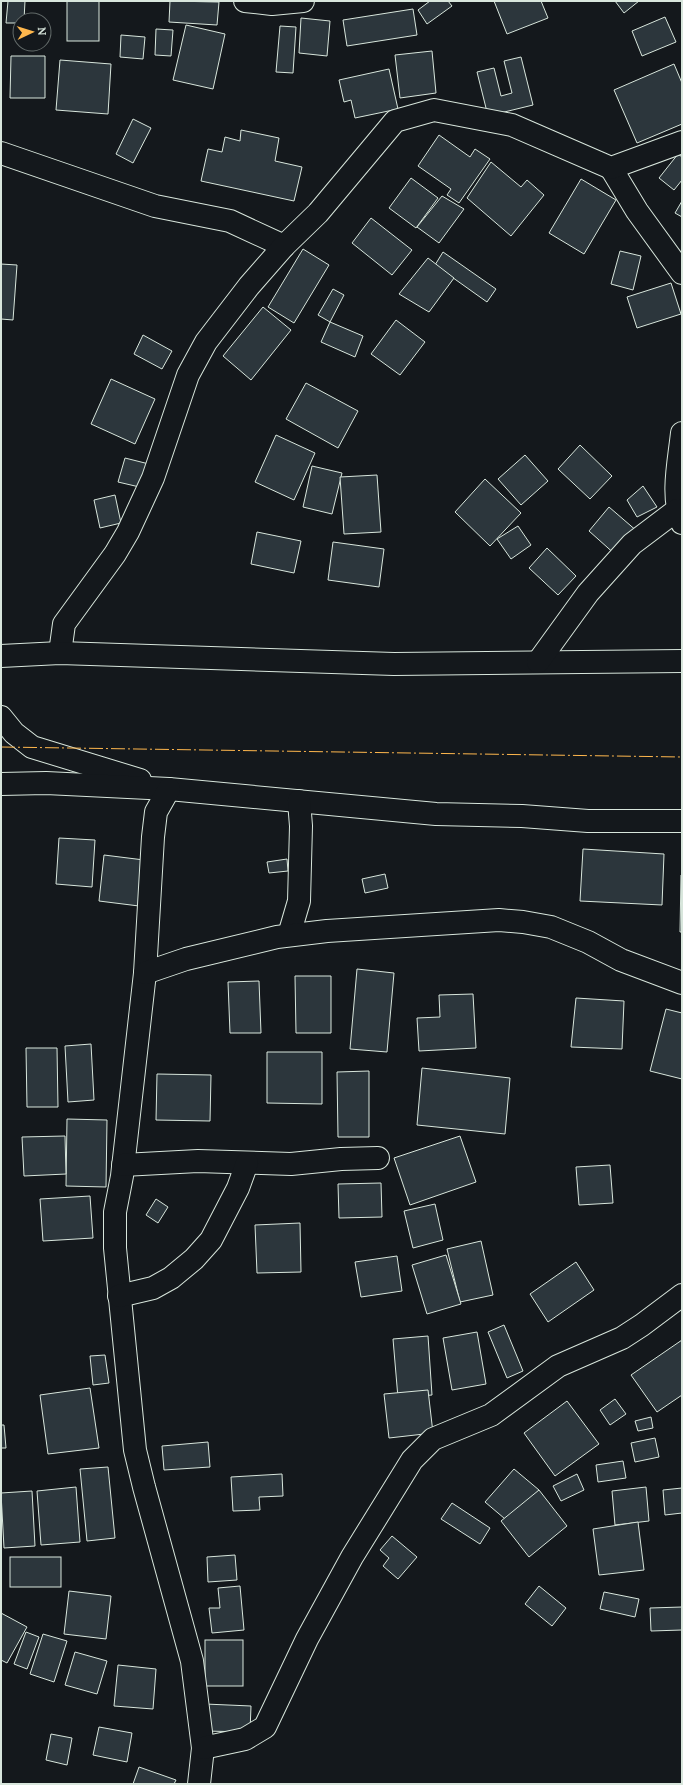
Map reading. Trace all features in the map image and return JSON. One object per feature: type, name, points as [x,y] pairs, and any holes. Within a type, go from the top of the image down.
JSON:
[{"type":"street","points":[[245,1],[272,4],[303,1]]},
{"type":"street","points":[[60,653],[64,624],[115,554],[128,532],[150,485],[188,375],[206,342],[249,286],[284,246],[318,213],[395,121],[434,110],[512,125],[611,168],[637,211],[682,273]]},
{"type":"street","points":[[611,168],[682,142]]},
{"type":"street","points":[[1,153],[156,206],[230,221],[284,246]]},
{"type":"street","points":[[538,662],[588,593],[632,544],[679,516],[677,485],[682,433]]},
{"type":"street","points":[[1,656],[60,653],[394,664],[682,661]]},
{"type":"street","points":[[1,717],[14,733],[32,747],[169,789]]},
{"type":"street","points":[[1,784],[46,783],[169,789],[436,814],[522,816],[588,821],[682,821]]},
{"type":"street","points":[[169,789],[156,812],[153,838],[145,973],[123,1165],[115,1212],[115,1248],[135,1450],[192,1661],[203,1748],[199,1784]]},
{"type":"street","points":[[289,935],[299,901],[301,826],[299,801]]},
{"type":"street","points":[[145,973],[186,959],[289,935],[473,920],[523,922],[551,927],[588,942],[621,960],[682,983]]},
{"type":"street","points":[[123,1165],[165,1162],[225,1161],[291,1164],[341,1159],[378,1158]]},
{"type":"street","points":[[119,1296],[153,1288],[170,1278],[194,1259],[212,1240],[238,1188],[247,1163]]},
{"type":"street","points":[[203,1748],[245,1739],[265,1727],[307,1639],[352,1557],[412,1460],[433,1439],[491,1415],[558,1366],[622,1338],[682,1295]]},
{"type":"building","points":[[8,1],[25,1],[24,12],[12,12],[12,23],[6,23]]},
{"type":"building","points":[[67,1],[99,1],[99,41],[67,41]]},
{"type":"building","points":[[170,1],[219,2],[217,25],[169,22]]},
{"type":"building","points":[[430,1],[448,1],[452,6],[427,24],[418,10]]},
{"type":"building","points":[[494,1],[541,1],[548,18],[507,34]]},
{"type":"building","points":[[615,1],[639,1],[624,13]]},
{"type":"building","points":[[413,9],[417,35],[347,46],[343,20]]},
{"type":"building","points":[[665,17],[676,42],[642,56],[632,31]]},
{"type":"building","points":[[301,18],[330,21],[327,56],[299,53]]},
{"type":"building","points":[[186,25],[225,34],[213,89],[173,80]]},
{"type":"building","points":[[280,26],[296,27],[293,73],[276,72]]},
{"type":"building","points":[[156,29],[173,30],[171,56],[155,55]]},
{"type":"building","points":[[121,35],[145,37],[143,59],[120,57]]},
{"type":"building","points":[[432,51],[436,93],[400,98],[395,55]]},
{"type":"building","points":[[11,56],[45,56],[45,98],[10,98]]},
{"type":"building","points":[[521,57],[533,105],[488,116],[477,72],[494,68],[501,96],[512,93],[504,61]]},
{"type":"building","points":[[60,60],[111,64],[108,114],[56,110]]},
{"type":"building","points":[[674,64],[682,83],[682,124],[637,143],[614,90]]},
{"type":"building","points":[[389,69],[398,109],[355,118],[351,100],[344,102],[339,80]]},
{"type":"building","points":[[133,119],[151,128],[133,163],[116,154]]},
{"type":"building","points":[[241,130],[279,138],[275,161],[302,167],[294,201],[201,181],[208,149],[222,152],[225,137],[240,141]]},
{"type":"building","points":[[439,135],[470,157],[475,149],[490,159],[459,203],[447,195],[451,189],[418,166]]},
{"type":"building","points":[[678,154],[682,157],[682,180],[674,190],[659,178]]},
{"type":"building","points":[[491,162],[521,187],[527,180],[544,195],[511,236],[467,198]]},
{"type":"building","points":[[411,178],[438,198],[416,228],[389,208]]},
{"type":"building","points":[[581,179],[616,200],[584,254],[549,233]]},
{"type":"building","points":[[442,196],[464,209],[439,243],[417,227]]},
{"type":"building","points":[[682,201],[682,217],[675,213]]},
{"type":"building","points":[[371,218],[412,250],[392,275],[352,243]]},
{"type":"building","points":[[303,249],[329,265],[294,323],[268,307]]},
{"type":"building","points":[[620,251],[641,256],[633,290],[611,284]]},
{"type":"building","points":[[443,252],[496,289],[487,302],[435,265]]},
{"type":"building","points":[[428,258],[454,278],[429,312],[399,294]]},
{"type":"building","points":[[1,264],[17,265],[13,320],[1,319]]},
{"type":"building","points":[[671,283],[681,314],[637,328],[627,297]]},
{"type":"building","points":[[333,289],[344,295],[330,322],[318,315]]},
{"type":"building","points":[[263,307],[291,330],[251,380],[223,356]]},
{"type":"building","points":[[396,320],[425,342],[400,375],[371,354]]},
{"type":"building","points":[[330,322],[363,336],[355,357],[321,342]]},
{"type":"building","points":[[143,335],[172,351],[162,369],[134,354]]},
{"type":"building","points":[[111,379],[155,399],[135,444],[91,424]]},
{"type":"building","points":[[306,383],[358,411],[338,448],[286,419]]},
{"type":"building","points":[[276,435],[315,453],[294,500],[255,482]]},
{"type":"building","points":[[580,445],[612,476],[590,499],[558,469]]},
{"type":"building","points":[[525,455],[548,481],[521,505],[498,479]]},
{"type":"building","points":[[125,458],[153,465],[148,489],[118,482]]},
{"type":"building","points":[[312,466],[342,473],[332,514],[303,507]]},
{"type":"building","points":[[377,475],[381,532],[344,534],[340,477]]},
{"type":"building","points":[[485,479],[521,513],[490,546],[455,512]]},
{"type":"building","points":[[643,486],[657,507],[637,517],[627,500]]},
{"type":"building","points":[[115,495],[121,523],[100,528],[94,500]]},
{"type":"building","points":[[609,507],[638,532],[617,556],[589,531]]},
{"type":"building","points":[[518,526],[531,545],[511,559],[497,539]]},
{"type":"building","points":[[257,532],[301,541],[294,573],[251,564]]},
{"type":"building","points":[[333,542],[384,549],[379,587],[328,580]]},
{"type":"building","points":[[547,548],[576,576],[558,595],[529,568]]},
{"type":"building","points":[[59,838],[95,840],[92,887],[56,884]]},
{"type":"building","points":[[583,849],[664,854],[662,905],[580,901]]},
{"type":"building","points":[[104,855],[144,860],[139,906],[99,901]]},
{"type":"building","points":[[287,859],[288,871],[269,873],[267,862]]},
{"type":"building","points":[[385,874],[388,888],[365,893],[362,879]]},
{"type":"building","points":[[681,875],[682,932],[680,932]]},
{"type":"building","points":[[357,969],[394,973],[387,1052],[350,1049]]},
{"type":"building","points":[[295,976],[331,976],[331,1033],[296,1033]]},
{"type":"building","points":[[259,981],[261,1033],[230,1033],[228,982]]},
{"type":"building","points":[[473,994],[476,1048],[419,1051],[417,1018],[440,1017],[439,995]]},
{"type":"building","points":[[576,998],[624,1001],[622,1049],[571,1047]]},
{"type":"building","points":[[666,1009],[682,1013],[682,1079],[650,1071]]},
{"type":"building","points":[[91,1044],[94,1100],[68,1102],[65,1046]]},
{"type":"building","points":[[26,1048],[57,1048],[58,1107],[27,1107]]},
{"type":"building","points":[[267,1052],[322,1052],[322,1104],[267,1103]]},
{"type":"building","points":[[422,1068],[510,1078],[505,1134],[417,1125]]},
{"type":"building","points":[[369,1071],[369,1137],[338,1137],[337,1072]]},
{"type":"building","points":[[157,1074],[211,1075],[210,1121],[156,1120]]},
{"type":"building","points":[[67,1119],[107,1120],[106,1187],[66,1186]]},
{"type":"building","points":[[65,1136],[66,1174],[24,1176],[22,1137]]},
{"type":"building","points":[[460,1136],[476,1182],[410,1205],[394,1158]]},
{"type":"building","points":[[610,1165],[613,1203],[579,1205],[576,1167]]},
{"type":"building","points":[[381,1183],[382,1217],[339,1218],[338,1184]]},
{"type":"building","points":[[90,1196],[93,1238],[43,1241],[40,1199]]},
{"type":"building","points":[[156,1199],[168,1207],[158,1223],[146,1215]]},
{"type":"building","points":[[435,1204],[443,1240],[413,1248],[404,1211]]},
{"type":"building","points":[[300,1223],[301,1272],[257,1273],[255,1225]]},
{"type":"building","points":[[481,1241],[493,1295],[460,1302],[447,1249]]},
{"type":"building","points":[[446,1255],[461,1304],[427,1314],[412,1265]]},
{"type":"building","points":[[397,1256],[402,1291],[361,1297],[355,1262]]},
{"type":"building","points":[[576,1262],[594,1290],[548,1322],[530,1294]]},
{"type":"building","points":[[504,1325],[523,1371],[507,1378],[488,1332]]},
{"type":"building","points":[[477,1332],[486,1384],[452,1390],[443,1338]]},
{"type":"building","points":[[428,1336],[432,1395],[398,1398],[393,1339]]},
{"type":"building","points":[[682,1340],[682,1395],[657,1412],[631,1375]]},
{"type":"building","points":[[105,1355],[109,1383],[93,1385],[90,1356]]},
{"type":"building","points":[[90,1388],[99,1448],[48,1454],[40,1395]]},
{"type":"building","points":[[428,1390],[433,1433],[389,1438],[384,1394]]},
{"type":"building","points":[[615,1399],[626,1414],[610,1425],[600,1410]]},
{"type":"building","points":[[567,1401],[599,1444],[555,1476],[524,1433]]},
{"type":"building","points":[[651,1417],[653,1428],[638,1431],[635,1421]]},
{"type":"building","points":[[1,1425],[4,1425],[6,1448],[1,1448]]},
{"type":"building","points":[[655,1438],[659,1457],[635,1462],[631,1443]]},
{"type":"building","points":[[208,1442],[210,1467],[164,1470],[162,1446]]},
{"type":"building","points":[[623,1461],[626,1478],[598,1482],[596,1465]]},
{"type":"building","points":[[108,1467],[115,1538],[87,1541],[80,1469]]},
{"type":"building","points":[[514,1469],[539,1490],[511,1524],[485,1502]]},
{"type":"building","points":[[282,1474],[283,1496],[259,1497],[260,1510],[233,1511],[231,1477]]},
{"type":"building","points":[[577,1474],[584,1490],[561,1501],[553,1486]]},
{"type":"building","points":[[76,1487],[80,1542],[41,1545],[37,1491]]},
{"type":"building","points":[[646,1487],[649,1521],[615,1525],[612,1491]]},
{"type":"building","points":[[682,1488],[682,1513],[665,1515],[663,1490]]},
{"type":"building","points":[[539,1490],[567,1526],[529,1557],[501,1521]]},
{"type":"building","points":[[32,1491],[35,1546],[4,1548],[1,1493]]},
{"type":"building","points":[[452,1503],[490,1528],[480,1544],[441,1519]]},
{"type":"building","points":[[638,1522],[644,1570],[599,1575],[593,1529]]},
{"type":"building","points":[[392,1536],[417,1557],[398,1579],[383,1566],[389,1558],[380,1550]]},
{"type":"building","points":[[235,1555],[237,1580],[208,1582],[207,1557]]},
{"type":"building","points":[[10,1557],[61,1557],[61,1587],[10,1587]]},
{"type":"building","points":[[240,1586],[244,1630],[212,1633],[209,1608],[220,1608],[218,1588]]},
{"type":"building","points":[[539,1586],[566,1608],[552,1626],[525,1604]]},
{"type":"building","points":[[69,1591],[111,1596],[106,1639],[64,1634]]},
{"type":"building","points":[[604,1592],[639,1599],[635,1617],[600,1609]]},
{"type":"building","points":[[682,1607],[682,1630],[651,1631],[650,1608]]},
{"type":"building","points":[[1,1613],[27,1627],[7,1663],[1,1660]]},
{"type":"building","points":[[26,1632],[39,1637],[27,1669],[14,1664]]},
{"type":"building","points":[[43,1634],[67,1641],[54,1682],[30,1674]]},
{"type":"building","points":[[205,1640],[243,1640],[243,1686],[205,1686]]},
{"type":"building","points":[[75,1652],[107,1661],[97,1694],[65,1685]]},
{"type":"building","points":[[118,1665],[156,1669],[153,1709],[114,1706]]},
{"type":"building","points":[[205,1704],[251,1706],[250,1732],[204,1731]]},
{"type":"building","points":[[99,1727],[132,1733],[127,1762],[93,1755]]},
{"type":"building","points":[[51,1734],[72,1738],[67,1765],[46,1760]]},
{"type":"building","points":[[139,1767],[176,1780],[174,1784],[133,1784]]},
{"type":"power","points":[[1,747],[682,757]]}]
